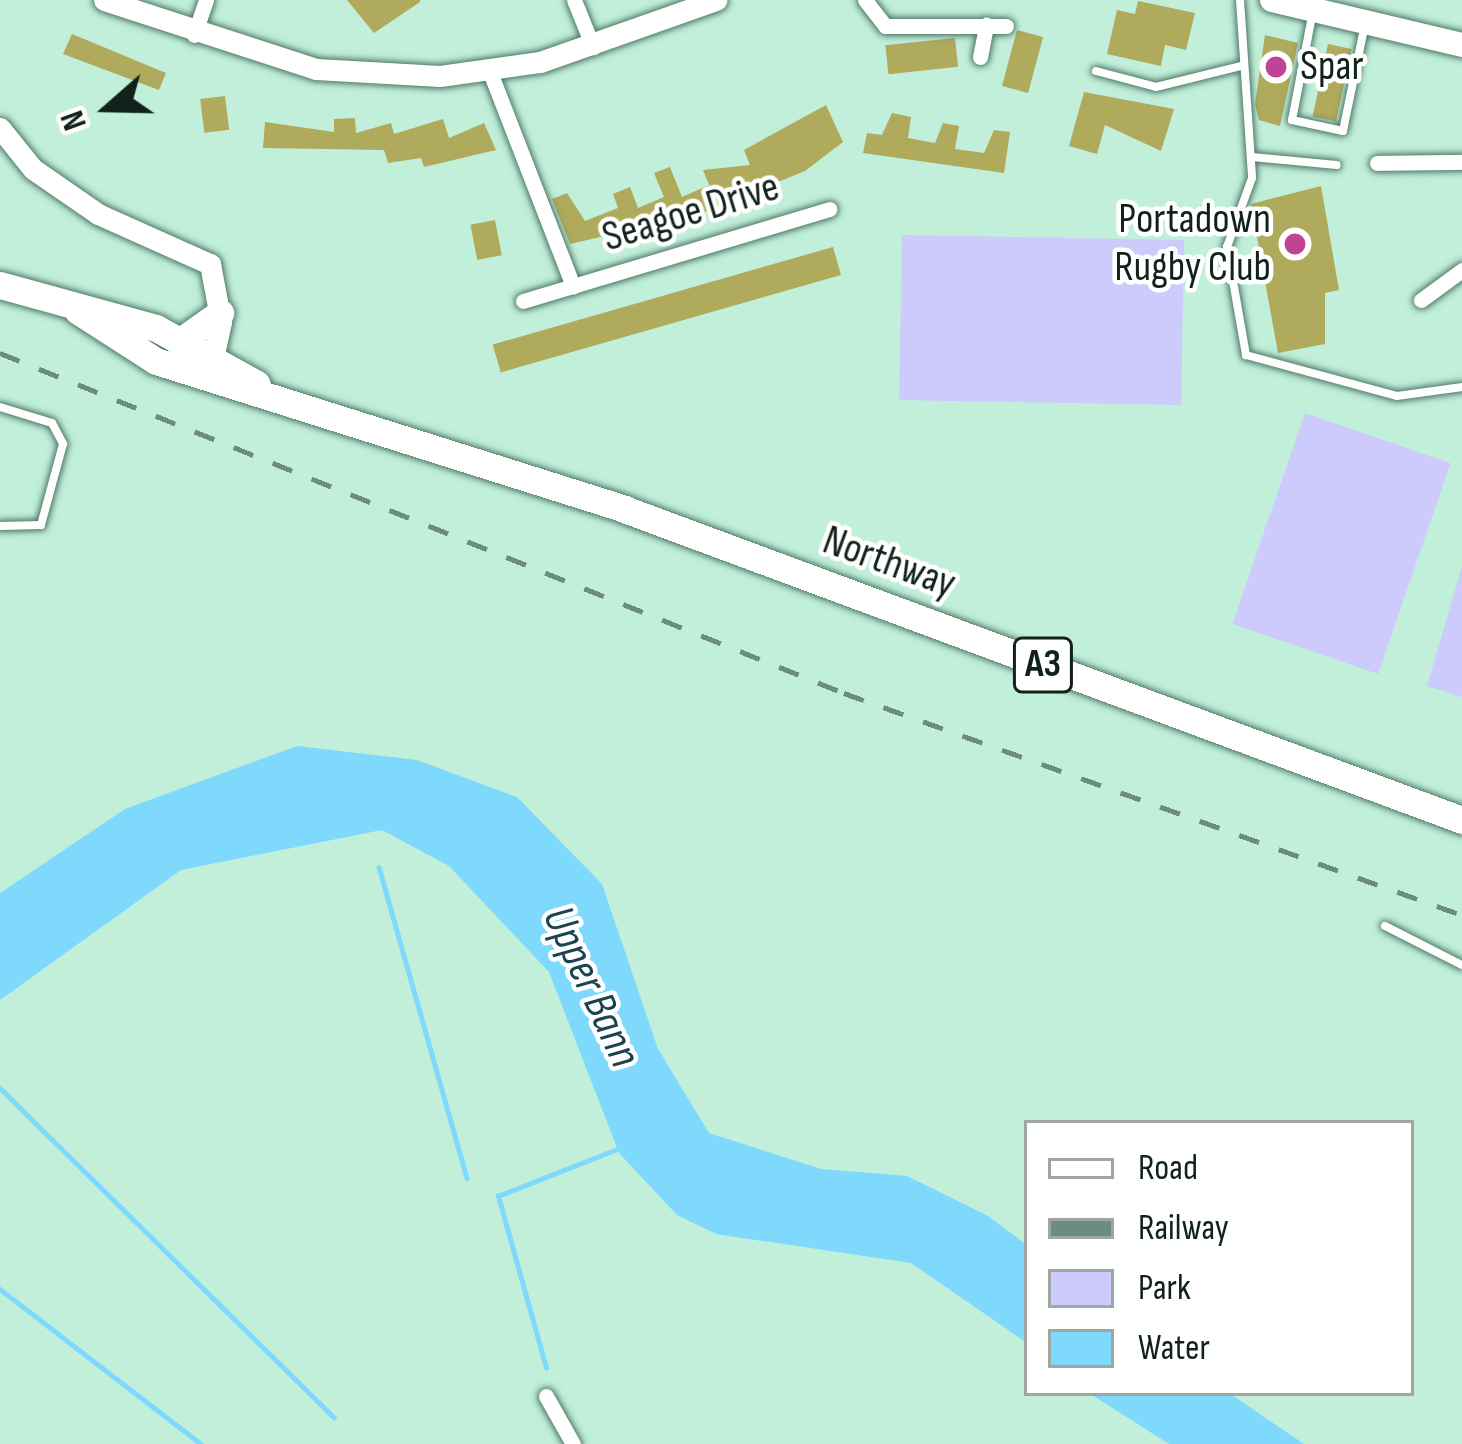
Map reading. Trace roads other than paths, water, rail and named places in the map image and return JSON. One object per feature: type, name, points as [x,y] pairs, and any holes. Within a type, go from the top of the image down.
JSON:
[{"type":"highway","name":"Northway","points":[[0,285],[182,340],[211,368],[270,397],[624,509],[1462,820]]},
{"type":"highway","name":"Northway","points":[[78,311],[155,361],[211,368]]},
{"type":"highway","points":[[182,340],[220,313]]},
{"type":"main road","points":[[104,0],[194,35],[349,73],[490,72],[593,47],[716,0]]},
{"type":"main road","points":[[1272,0],[1462,45]]},
{"type":"main road","points":[[0,128],[33,169],[98,214],[195,250],[215,277],[220,313],[211,368]]},
{"type":"street","points":[[194,35],[206,0]]},
{"type":"street","points":[[574,0],[593,47]]},
{"type":"street","points":[[865,0],[885,26],[1006,26]]},
{"type":"street","points":[[980,57],[986,25]]},
{"type":"street","name":"Seagoe Drive","points":[[490,72],[573,286]]},
{"type":"street","points":[[1377,163],[1462,163]]},
{"type":"street","name":"Seagoe Drive","points":[[523,301],[829,208]]},
{"type":"street","points":[[1421,300],[1462,270]]},
{"type":"street","points":[[546,1396],[573,1444]]},
{"type":"lane","points":[[1240,0],[1241,66],[1252,157],[1228,248],[1246,355],[1397,396],[1462,387]]},
{"type":"lane","points":[[1313,10],[1292,120],[1342,131],[1366,22]]},
{"type":"lane","points":[[1096,71],[1156,87],[1241,66]]},
{"type":"lane","points":[[1252,157],[1337,165]]},
{"type":"lane","points":[[0,406],[52,422],[63,444],[41,525],[0,526]]},
{"type":"lane","points":[[1385,926],[1462,964]]},
{"type":"water","name":"Upper Bann","points":[[297,746],[417,760],[517,797],[602,884],[658,1049],[709,1133],[821,1169],[907,1176],[988,1216],[1024,1243],[1024,1341],[911,1263],[716,1234],[677,1215],[619,1153],[549,972],[449,866],[382,830],[181,870],[0,1000],[0,893],[125,809]]},
{"type":"water","points":[[1094,1396],[1233,1396],[1304,1444],[1169,1444]]},
{"type":"waterway","points":[[379,867],[467,1178]]},
{"type":"waterway","points":[[0,1088],[334,1417]]},
{"type":"waterway","points":[[546,1368],[498,1196],[620,1148]]},
{"type":"waterway","points":[[0,1289],[201,1444]]},
{"type":"railway","points":[[0,353],[844,693],[1462,915]]},
{"type":"place","name":"Spar","points":[[1276,67]]},
{"type":"place","name":"Portadown Rugby Club","points":[[1295,244]]}]
